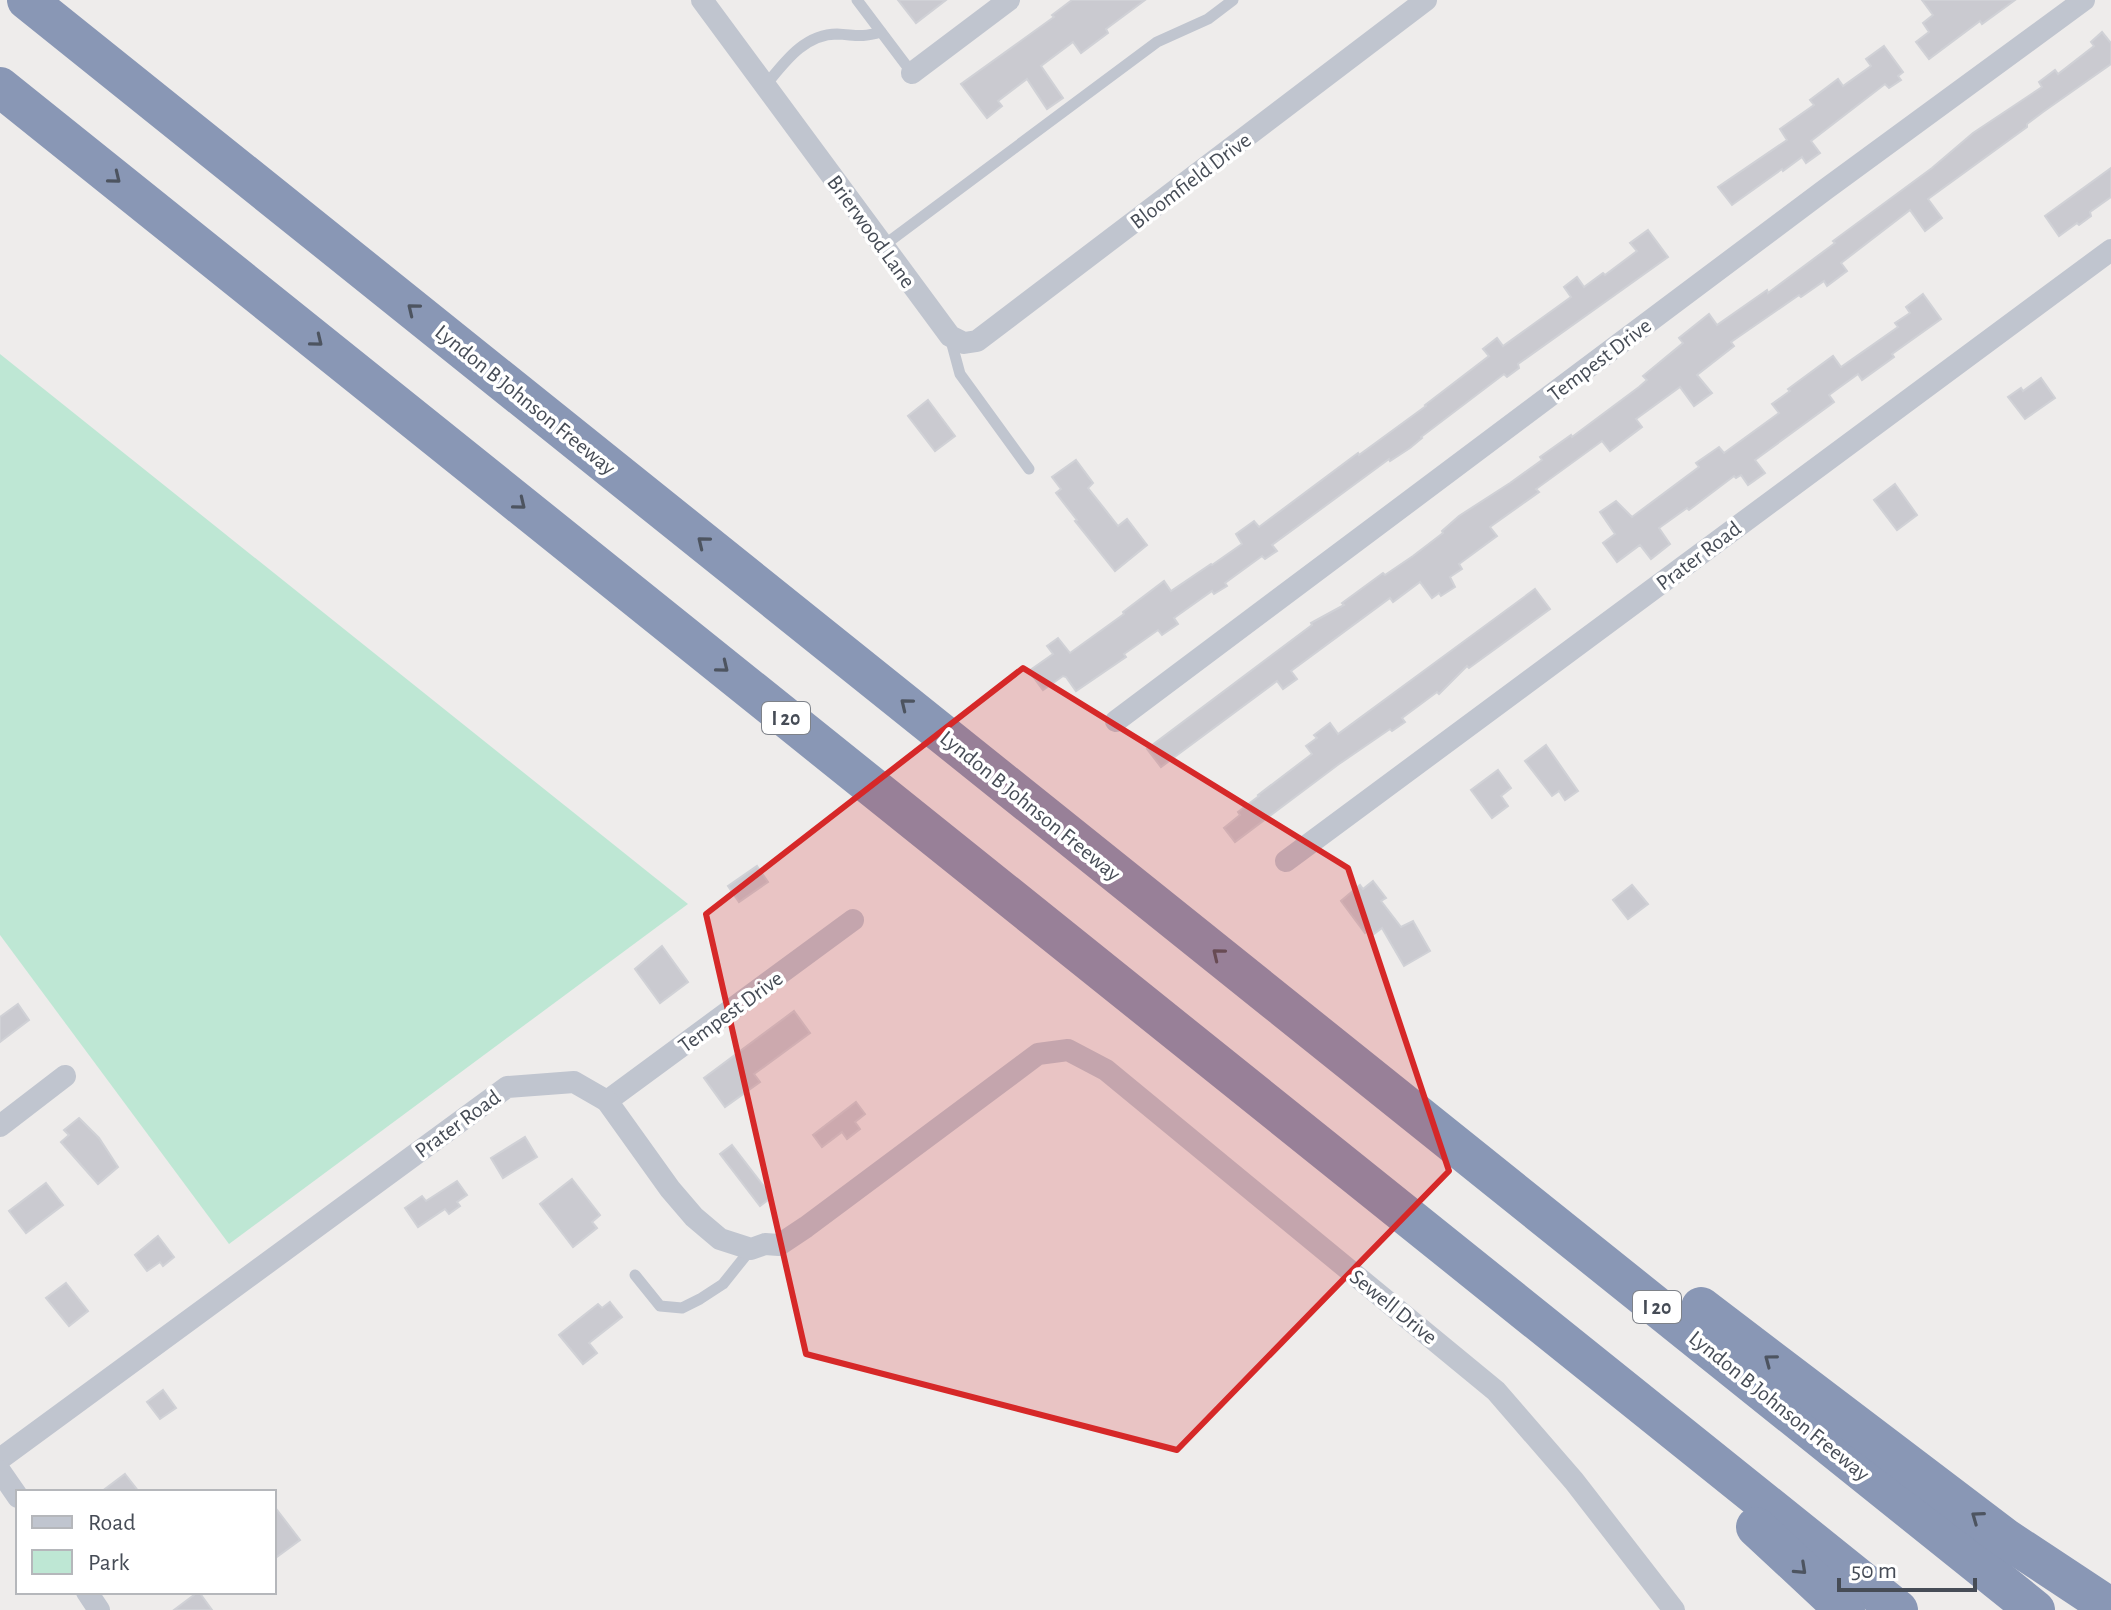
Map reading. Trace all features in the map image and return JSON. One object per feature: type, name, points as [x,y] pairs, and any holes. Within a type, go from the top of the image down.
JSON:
[{"type":"highway","name":"Lyndon B Johnson Freeway","points":[[27,0],[2035,1610]]},
{"type":"highway","points":[[40,0],[89,50]]},
{"type":"highway","name":"I 20","points":[[0,87],[1898,1610]]},
{"type":"highway","points":[[0,96],[54,130]]},
{"type":"highway","points":[[1279,1003],[1648,1267],[2005,1538],[2111,1608]]},
{"type":"highway","points":[[1519,1306],[1845,1610]]},
{"type":"street","name":"Brierwood Lane","points":[[702,0],[950,336]]},
{"type":"street","points":[[912,73],[1009,0]]},
{"type":"street","name":"Bloomfield Drive","points":[[950,336],[964,343],[977,341],[1426,0]]},
{"type":"street","name":"Tempest Drive","points":[[1116,721],[1775,227],[2084,0]]},
{"type":"street","name":"Prater Road","points":[[1286,861],[2111,250]]},
{"type":"street","name":"Tempest Drive","points":[[607,1101],[853,920]]},
{"type":"street","name":"Sewell Drive","points":[[751,1249],[765,1244],[779,1245],[806,1227],[1038,1054],[1068,1050],[1106,1070],[1496,1391],[1574,1481],[1674,1610]]},
{"type":"street","points":[[0,1126],[65,1076]]},
{"type":"street","name":"Prater Road","points":[[0,1459],[507,1087],[574,1082],[607,1101],[694,1217],[720,1239],[751,1249]]},
{"type":"street","points":[[0,1471],[16,1494]]},
{"type":"lane","points":[[857,0],[912,73]]},
{"type":"lane","points":[[883,246],[1157,42],[1208,19],[1233,0]]},
{"type":"lane","points":[[765,86],[801,47],[817,38],[835,34],[861,38],[881,32]]},
{"type":"lane","name":"Brierwood Lane","points":[[950,336],[960,374],[1029,469]]},
{"type":"lane","points":[[635,1275],[660,1306],[682,1308],[723,1284],[751,1249]]},
{"type":"highlighted area","points":[[1023,668],[1348,868],[1449,1171],[1177,1450],[806,1354],[706,914]]},
{"type":"green space","points":[[0,354],[688,904],[229,1244],[0,935]]},
{"type":"building","points":[[898,0],[946,0],[916,23]]},
{"type":"building","points":[[1072,0],[1145,0],[1106,29],[1108,33],[1081,53],[1073,42],[1041,66],[1063,98],[1047,109],[1027,79],[998,101],[1002,106],[987,118],[961,84],[1054,17],[1052,15]]},
{"type":"building","points":[[1922,0],[2015,0],[1982,24],[1980,21],[1929,59],[1916,42],[1929,32],[1923,23],[1933,15]]},
{"type":"building","points":[[2102,32],[2111,43],[2111,64],[1928,199],[1942,218],[1925,231],[1910,210],[1841,263],[1847,271],[1827,286],[1824,281],[1801,297],[1799,295],[1731,342],[1734,346],[1697,375],[1712,393],[1694,406],[1680,387],[1636,419],[1642,427],[1610,451],[1602,441],[1536,489],[1539,492],[1490,527],[1497,536],[1459,564],[1462,569],[1450,577],[1455,587],[1432,598],[1420,582],[1393,602],[1390,598],[1291,671],[1297,679],[1283,689],[1277,681],[1161,767],[1147,749],[1311,623],[1344,605],[1342,603],[1383,573],[1385,575],[1413,556],[1459,516],[1510,483],[1542,460],[1540,457],[1639,387],[1647,380],[1643,376],[1683,343],[1679,338],[1709,314],[1717,325],[1767,290],[1768,293],[1973,133],[2042,87],[2039,82],[2055,70],[2058,74],[2094,46],[2091,42]]},
{"type":"building","points":[[1884,46],[1903,72],[1898,76],[1901,80],[1889,88],[1885,84],[1811,141],[1820,153],[1806,163],[1802,157],[1732,205],[1718,187],[1787,140],[1780,129],[1814,105],[1810,100],[1838,79],[1843,86],[1871,66],[1866,59]]},
{"type":"building","points":[[2111,168],[2111,197],[2090,212],[2091,216],[2079,225],[2077,223],[2059,236],[2045,216]]},
{"type":"building","points":[[1648,230],[1668,257],[1518,364],[1519,368],[1507,377],[1504,374],[1410,448],[1389,459],[1272,545],[1277,551],[1265,559],[1262,556],[1225,583],[1227,586],[1214,594],[1212,591],[1174,618],[1178,624],[1162,635],[1158,630],[1124,654],[1126,657],[1076,691],[1063,676],[1043,690],[1029,671],[1053,654],[1047,646],[1058,638],[1070,653],[1164,581],[1171,591],[1242,544],[1236,534],[1254,521],[1259,527],[1426,406],[1489,356],[1483,349],[1497,338],[1503,346],[1571,297],[1564,287],[1577,277],[1584,287],[1603,273],[1605,275],[1637,251],[1630,243]]},
{"type":"building","points":[[1923,294],[1941,319],[1862,380],[1858,374],[1829,395],[1834,402],[1755,460],[1765,473],[1748,485],[1741,475],[1734,476],[1659,528],[1670,544],[1651,559],[1640,545],[1617,562],[1603,543],[1615,534],[1600,512],[1616,501],[1632,517],[1699,467],[1696,463],[1719,447],[1724,453],[1779,413],[1772,404],[1833,356],[1841,367],[1898,327],[1895,323],[1910,313],[1906,307]]},
{"type":"building","points":[[2041,378],[2055,398],[2025,419],[2008,397]]},
{"type":"building","points":[[928,400],[955,436],[935,451],[908,416]]},
{"type":"building","points":[[1076,460],[1093,483],[1088,488],[1118,526],[1127,519],[1147,545],[1115,571],[1056,493],[1061,489],[1052,477]]},
{"type":"building","points":[[1895,484],[1917,515],[1897,530],[1874,500]]},
{"type":"building","points":[[1535,589],[1550,609],[1469,668],[1467,666],[1439,694],[1437,692],[1402,718],[1405,722],[1339,764],[1235,842],[1224,828],[1258,795],[1312,754],[1306,746],[1317,738],[1314,735],[1330,723],[1338,734]]},
{"type":"building","points":[[1546,745],[1578,791],[1565,800],[1559,791],[1552,796],[1525,761]]},
{"type":"building","points":[[1498,770],[1511,788],[1501,796],[1508,806],[1492,818],[1471,790]]},
{"type":"building","points":[[757,866],[768,882],[739,902],[728,886]]},
{"type":"building","points":[[1373,881],[1386,898],[1381,901],[1401,927],[1413,921],[1430,951],[1404,966],[1382,928],[1374,934],[1371,928],[1365,933],[1341,901],[1360,885],[1363,889]]},
{"type":"building","points":[[1632,885],[1648,904],[1628,919],[1613,900]]},
{"type":"building","points":[[662,946],[688,982],[660,1003],[635,969]]},
{"type":"building","points":[[18,1004],[29,1020],[0,1042],[0,1017]]},
{"type":"building","points":[[794,1011],[810,1033],[754,1074],[760,1082],[725,1107],[704,1078]]},
{"type":"building","points":[[856,1102],[865,1114],[855,1122],[860,1129],[847,1139],[842,1132],[822,1147],[813,1135]]},
{"type":"building","points":[[79,1118],[99,1138],[118,1167],[98,1184],[61,1142],[69,1135],[64,1130]]},
{"type":"building","points":[[525,1137],[537,1157],[503,1178],[491,1158]]},
{"type":"building","points":[[732,1145],[772,1197],[760,1206],[720,1154]]},
{"type":"building","points":[[572,1179],[600,1215],[592,1222],[597,1228],[573,1247],[540,1204]]},
{"type":"building","points":[[457,1181],[467,1195],[457,1202],[460,1206],[449,1214],[445,1209],[418,1227],[405,1208],[422,1196],[426,1201]]},
{"type":"building","points":[[46,1183],[63,1205],[26,1233],[9,1211]]},
{"type":"building","points":[[158,1236],[174,1257],[163,1266],[160,1262],[147,1271],[135,1255]]},
{"type":"building","points":[[66,1283],[88,1311],[69,1326],[46,1298]]},
{"type":"building","points":[[610,1302],[622,1317],[589,1343],[597,1353],[583,1364],[559,1335],[598,1304],[602,1308]]},
{"type":"building","points":[[163,1390],[176,1408],[160,1419],[147,1402]]},
{"type":"building","points":[[125,1474],[137,1490],[104,1490]]},
{"type":"building","points":[[276,1509],[300,1540],[276,1558]]},
{"type":"building","points":[[195,1594],[200,1594],[212,1610],[174,1610]]}]
